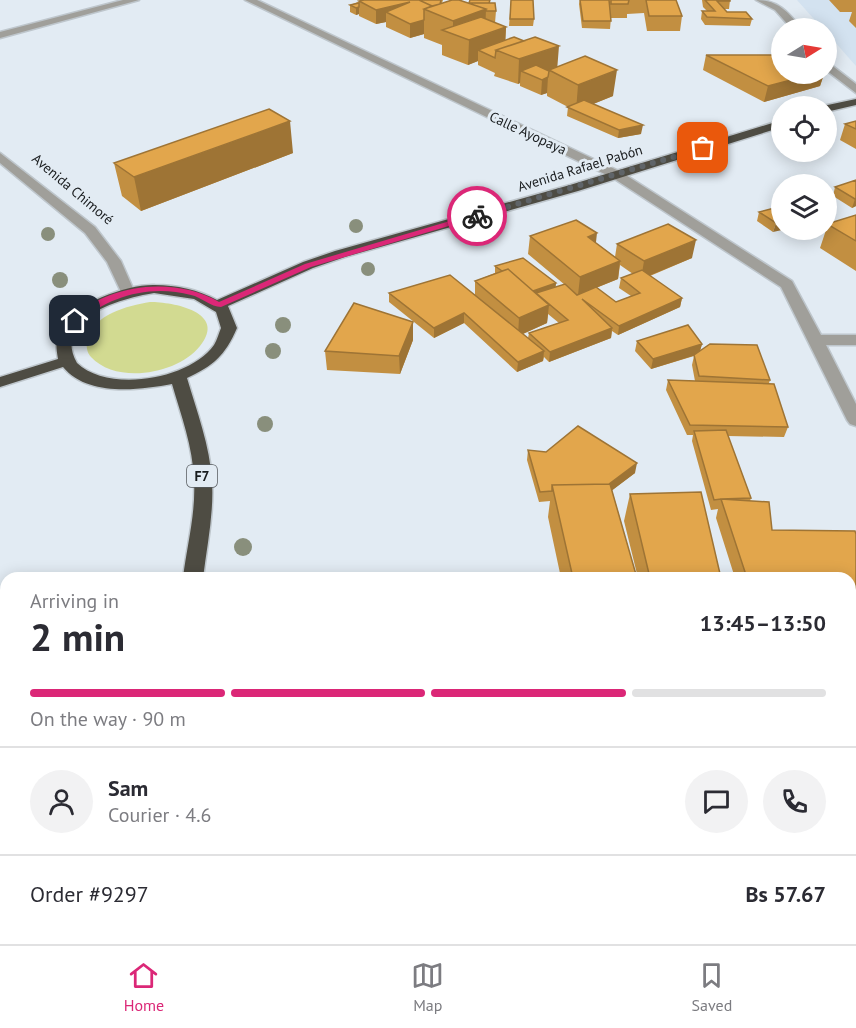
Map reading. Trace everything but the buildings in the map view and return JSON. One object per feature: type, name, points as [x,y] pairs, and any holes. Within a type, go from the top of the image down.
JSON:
[{"type":"highway","points":[[837,106],[856,102]]},
{"type":"highway","name":"Avenida Rafael Pabón","points":[[218,305],[308,265],[340,254],[617,175],[771,126]]},
{"type":"highway","points":[[154,289],[180,290],[202,295],[218,305],[229,322],[226,342],[208,362],[178,378],[156,384],[111,385],[92,380],[77,372],[67,361],[63,348],[66,334],[75,321],[89,309],[107,299],[154,289]]},
{"type":"highway","points":[[0,382],[67,361]]},
{"type":"highway","name":"F7","points":[[178,378],[202,468],[203,502],[194,572]]},
{"type":"street","points":[[0,35],[134,0]]},
{"type":"street","name":"Calle Ayopaya","points":[[250,0],[617,175],[786,284],[856,420]]},
{"type":"street","points":[[761,0],[778,8],[787,18]]},
{"type":"street","points":[[837,74],[856,90]]},
{"type":"street","name":"Avenida Chimoré","points":[[0,157],[90,230],[114,261],[128,293]]},
{"type":"street","points":[[816,340],[856,340]]},
{"type":"shaded area","points":[[797,0],[856,0],[856,66],[837,44],[837,18],[813,18]]},
{"type":"green space","points":[[150,302],[183,307],[203,317],[207,325],[207,334],[190,356],[163,369],[131,373],[102,366],[91,357],[87,349],[87,340],[97,324],[112,313]]},
{"type":"way so far","points":[[477,216],[703,148]]},
{"type":"route","points":[[75,321],[89,309],[107,299],[154,289],[180,290],[202,295],[218,305],[308,265],[340,254],[477,216]]}]
